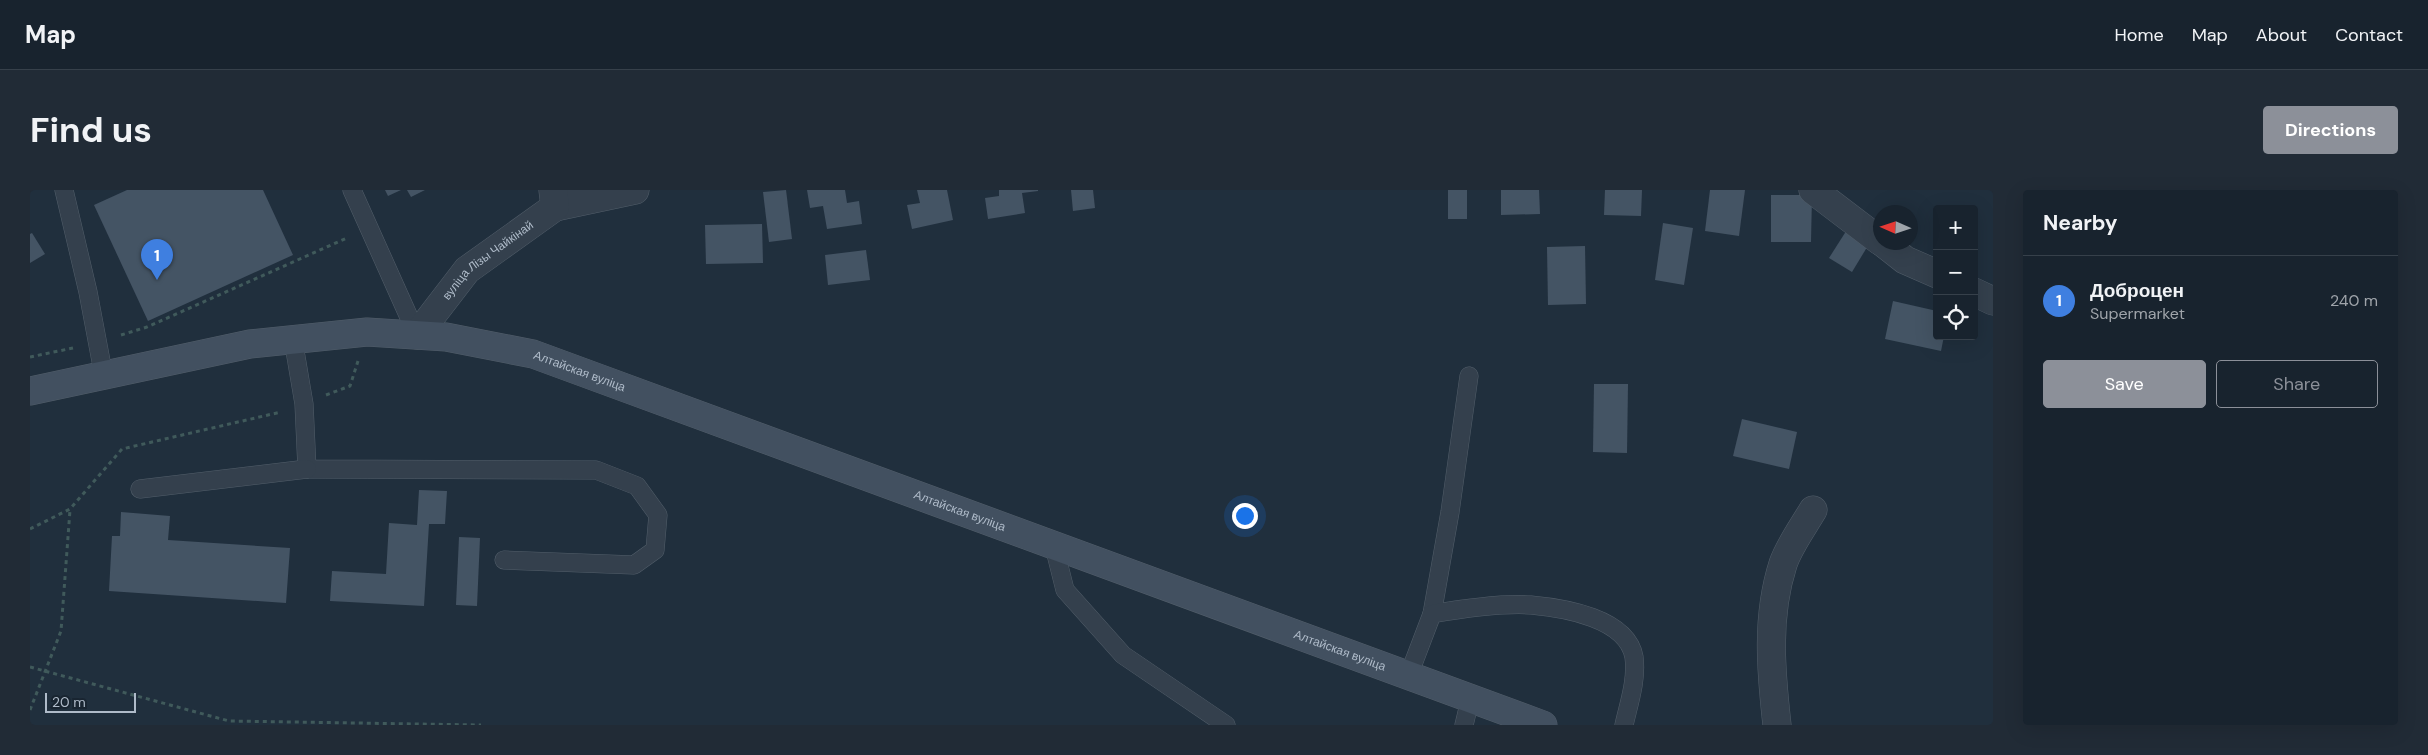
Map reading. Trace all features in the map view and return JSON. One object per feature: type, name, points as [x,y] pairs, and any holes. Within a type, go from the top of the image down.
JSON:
[{"type":"main road","name":"Алтайская вуліца","points":[[30,391],[104,377],[250,344],[367,332],[446,337],[533,354],[1408,677],[1466,712],[1543,725]]},
{"type":"street","points":[[554,199],[635,190]]},
{"type":"street","points":[[1813,190],[1873,236]]},
{"type":"street","name":"вуліца Лізы Чайкінай","points":[[417,335],[467,270],[554,199]]},
{"type":"street","points":[[1892,250],[1905,260],[1933,272]]},
{"type":"street","points":[[1978,294],[1993,300]]},
{"type":"street","points":[[1777,725],[1770,661],[1772,609],[1784,563],[1813,510]]},
{"type":"lane","points":[[64,190],[88,292],[104,377]]},
{"type":"lane","points":[[352,190],[417,335]]},
{"type":"lane","points":[[293,339],[304,404],[307,469]]},
{"type":"lane","points":[[1408,677],[1432,614],[1450,512],[1469,376]]},
{"type":"lane","points":[[140,489],[307,469],[596,470],[637,486],[658,514],[655,550],[634,565],[504,560]]},
{"type":"lane","points":[[1054,546],[1065,590],[1123,655],[1226,725]]},
{"type":"lane","points":[[1432,614],[1530,605],[1564,610],[1606,622],[1624,635],[1634,656],[1635,681],[1624,725]]},
{"type":"path","points":[[30,356],[97,343],[147,327],[369,228]]},
{"type":"path","points":[[30,529],[70,509],[122,450],[270,416],[350,386],[367,332]]},
{"type":"path","points":[[30,710],[47,671],[61,631],[70,509]]},
{"type":"path","points":[[30,667],[230,721],[481,725]]},
{"type":"building","points":[[127,190],[263,190],[293,255],[148,321],[94,205]]},
{"type":"building","points":[[385,190],[401,190],[388,196]]},
{"type":"building","points":[[407,190],[425,190],[411,197]]},
{"type":"building","points":[[786,190],[792,239],[769,242],[763,192]]},
{"type":"building","points":[[807,190],[845,190],[847,203],[859,201],[862,224],[827,229],[823,206],[810,208]]},
{"type":"building","points":[[917,190],[947,190],[953,220],[912,229],[907,205],[920,203]]},
{"type":"building","points":[[999,190],[1038,191],[1022,193],[1025,213],[988,219],[985,198],[999,196]]},
{"type":"building","points":[[1071,190],[1093,190],[1095,208],[1073,211]]},
{"type":"building","points":[[1448,190],[1467,190],[1467,219],[1448,219]]},
{"type":"building","points":[[1501,190],[1539,190],[1540,214],[1501,215]]},
{"type":"building","points":[[1605,190],[1642,190],[1641,216],[1604,215]]},
{"type":"building","points":[[1710,190],[1745,190],[1739,236],[1705,231]]},
{"type":"building","points":[[1771,195],[1812,195],[1811,242],[1771,242]]},
{"type":"building","points":[[1663,223],[1693,228],[1684,285],[1655,280]]},
{"type":"building","points":[[762,224],[763,263],[706,264],[705,225]]},
{"type":"building","points":[[1850,225],[1872,239],[1852,272],[1829,258]]},
{"type":"building","points":[[32,233],[45,254],[30,263],[30,234]]},
{"type":"building","points":[[1585,246],[1586,304],[1548,305],[1547,247]]},
{"type":"building","points":[[866,250],[870,280],[828,285],[825,255]]},
{"type":"building","points":[[1893,301],[1933,310],[1933,340],[1943,340],[1941,351],[1885,339]]},
{"type":"building","points":[[1594,384],[1628,384],[1627,453],[1593,452]]},
{"type":"building","points":[[1742,419],[1797,432],[1789,469],[1733,456]]},
{"type":"building","points":[[419,490],[447,491],[445,524],[429,524],[424,606],[330,601],[332,571],[386,574],[389,523],[417,525]]},
{"type":"building","points":[[121,512],[170,516],[168,540],[290,548],[286,603],[109,591],[112,536],[120,536]]},
{"type":"building","points":[[459,537],[480,538],[477,606],[456,605]]},
{"type":"place","name":"Доброцен","points":[[157,280]]}]
